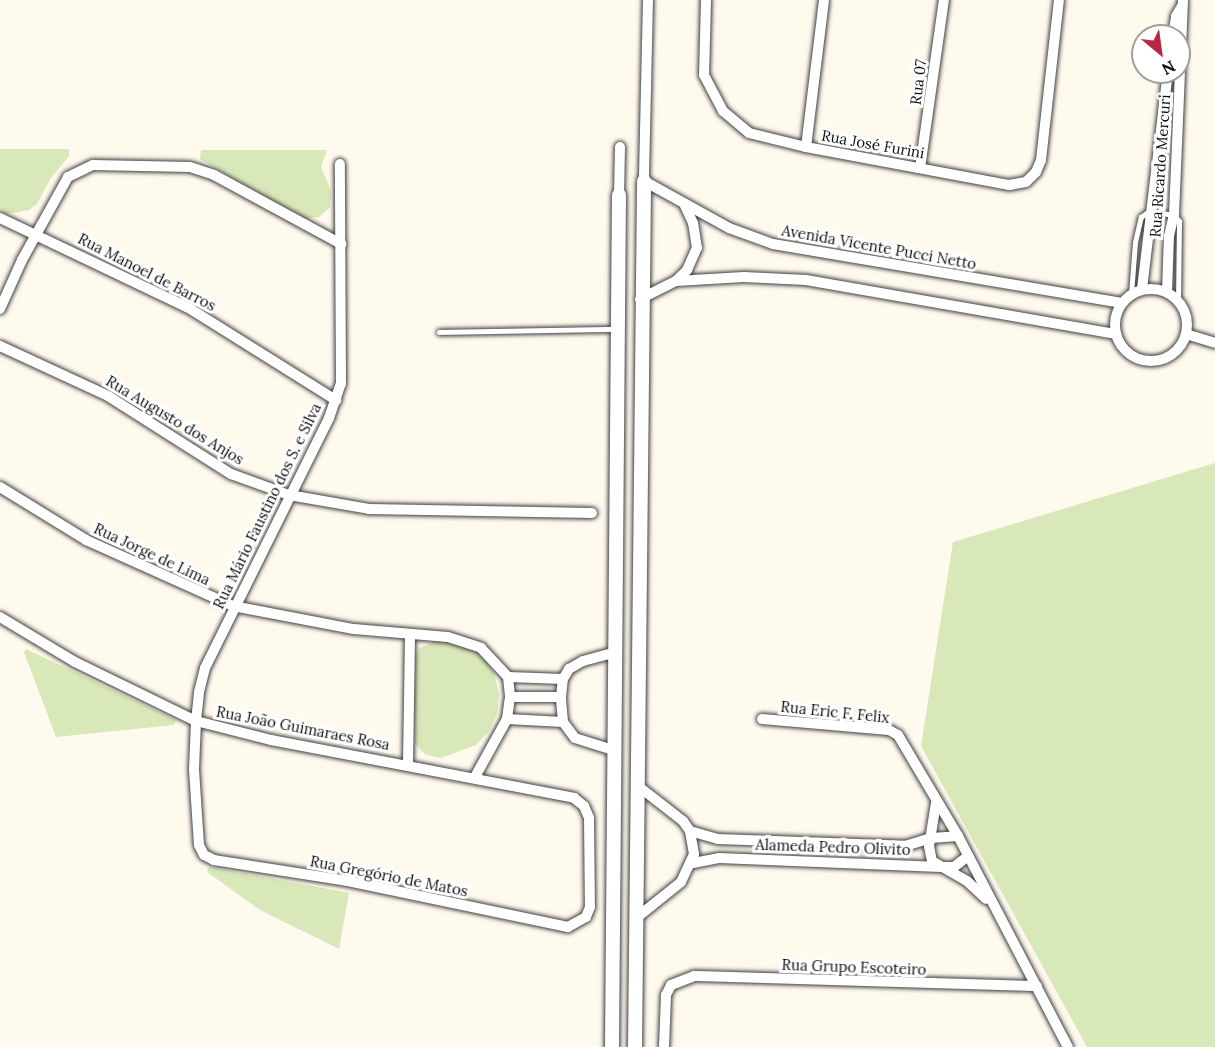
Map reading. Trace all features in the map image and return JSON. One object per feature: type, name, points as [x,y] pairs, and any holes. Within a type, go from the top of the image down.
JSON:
[{"type":"street","points":[[635,1047],[641,526],[640,300],[648,0]]},
{"type":"street","name":"Rua José Furini","points":[[706,0],[704,75],[723,111],[749,133],[806,147],[1010,184],[1026,182],[1036,172],[1041,160],[1059,0]]},
{"type":"street","points":[[806,147],[824,0]]},
{"type":"street","name":"Rua 07","points":[[920,168],[944,0]]},
{"type":"street","name":"Rua Ricardo Mercuri","points":[[1175,24],[1182,3]]},
{"type":"street","name":"Rua Ricardo Mercuri","points":[[1167,292],[1169,236],[1174,214],[1182,3]]},
{"type":"street","name":"Rua Ricardo Mercuri","points":[[1142,289],[1149,211],[1166,84]]},
{"type":"street","points":[[612,1047],[620,147]]},
{"type":"street","name":"Rua Mário Faustino dos S. e Silva","points":[[204,855],[199,844],[195,780],[196,721],[205,668],[233,606],[336,400],[343,366],[340,164]]},
{"type":"street","points":[[0,309],[37,233],[69,177],[78,170],[93,165],[190,167],[214,175],[341,244]]},
{"type":"street","points":[[619,195],[644,181]]},
{"type":"street","name":"Avenida Vicente Pucci Netto","points":[[644,181],[729,228],[773,244],[1122,303]]},
{"type":"street","points":[[619,195],[635,202],[642,217]]},
{"type":"street","points":[[640,300],[676,281],[687,270],[697,248],[693,223],[684,204]]},
{"type":"street","name":"Rua Manoel de Barros","points":[[0,218],[37,233],[187,307],[336,400]]},
{"type":"street","points":[[676,281],[744,277],[806,280],[1116,334]]},
{"type":"street","points":[[1142,289],[1167,292],[1178,300],[1187,322],[1186,334],[1173,353],[1151,361],[1129,353],[1116,334],[1116,313],[1131,294],[1142,289]]},
{"type":"street","points":[[1186,334],[1215,343]]},
{"type":"street","name":"Rua Augusto dos Anjos","points":[[0,346],[108,396],[231,474],[289,495],[369,509],[592,513]]},
{"type":"street","name":"Rua Jorge de Lima","points":[[0,487],[86,540],[233,606],[291,619],[468,641],[497,661],[508,677]]},
{"type":"street","points":[[618,526],[641,526]]},
{"type":"street","name":"Rua João Guimaraes Rosa","points":[[0,617],[75,662],[196,721],[271,740],[408,764],[574,798],[584,806],[589,818],[590,907],[586,917],[568,927]]},
{"type":"street","points":[[408,764],[410,634]]},
{"type":"street","points":[[616,652],[583,661],[569,669],[563,679],[561,697],[563,722],[575,738],[616,751]]},
{"type":"street","points":[[475,777],[507,719],[510,697],[508,677],[563,679]]},
{"type":"street","points":[[510,697],[561,697]]},
{"type":"street","points":[[507,719],[563,722]]},
{"type":"street","name":"Rua Eric F. Felix","points":[[762,719],[889,730],[905,744],[936,802],[958,836]]},
{"type":"street","points":[[636,919],[681,882],[693,863],[690,831],[675,813],[638,786]]},
{"type":"street","points":[[936,802],[929,853],[941,867],[967,881],[994,908]]},
{"type":"street","name":"Alameda Pedro Olivito","points":[[690,831],[718,839],[905,846],[931,838],[958,836]]},
{"type":"street","points":[[958,836],[1068,1047]]},
{"type":"street","name":"Rua Gregório de Matos","points":[[204,855],[214,860],[348,882],[568,927]]},
{"type":"street","name":"Alameda Pedro Olivito","points":[[693,863],[718,858],[954,867],[968,856]]},
{"type":"street","points":[[613,960],[635,961]]},
{"type":"street","name":"Rua Grupo Escoteiro","points":[[664,1047],[666,995],[672,985],[694,976],[1037,986]]},
{"type":"lane","points":[[1131,294],[1135,242],[1141,217],[1149,211],[1174,214],[1181,226],[1178,300]]},
{"type":"lane","points":[[439,332],[619,329]]},
{"type":"green space","points":[[0,149],[69,149],[69,156],[51,178],[37,204],[29,210],[7,214],[0,211]]},
{"type":"green space","points":[[201,150],[327,150],[321,167],[331,191],[330,207],[319,217],[304,219],[200,159]]},
{"type":"green space","points":[[1215,463],[1215,1047],[1087,1047],[921,746],[953,542]]},
{"type":"green space","points":[[441,639],[471,647],[485,659],[495,676],[499,694],[497,714],[489,731],[476,745],[441,758],[426,755],[415,744],[413,658],[420,648]]},
{"type":"green space","points":[[26,649],[176,720],[174,725],[56,737],[24,652]]},
{"type":"green space","points":[[209,867],[349,893],[339,949],[260,910],[207,872]]}]
